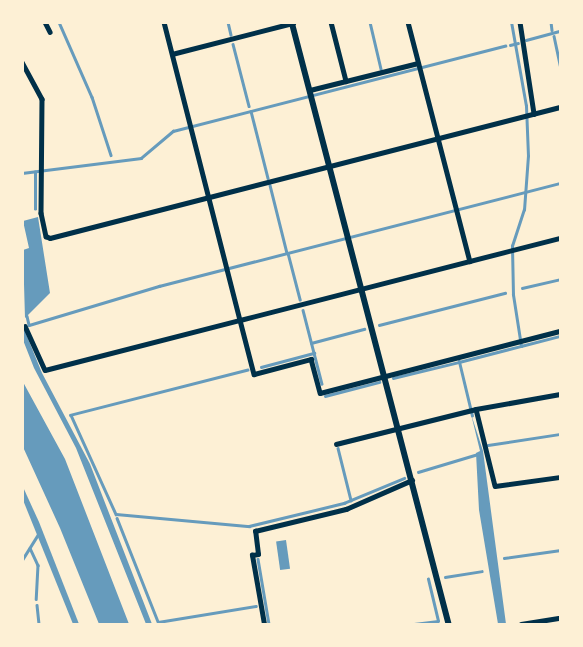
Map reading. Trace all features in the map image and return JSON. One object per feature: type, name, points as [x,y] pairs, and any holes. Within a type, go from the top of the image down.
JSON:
[{"type":"street","points":[[46,22],[50,32]]},
{"type":"street","points":[[164,22],[254,374],[311,359],[320,393],[560,331]]},
{"type":"street","points":[[331,22],[346,81]]},
{"type":"street","points":[[408,22],[470,261]]},
{"type":"street","points":[[520,22],[532,115]]},
{"type":"street","points":[[172,54],[292,23],[449,624]]},
{"type":"street","points":[[22,62],[42,99],[41,213],[46,236],[50,238],[560,107]]},
{"type":"street","points":[[311,93],[346,81],[419,66]]},
{"type":"street","points":[[25,326],[45,370],[560,238]]},
{"type":"street","points":[[336,444],[473,410],[560,394]]},
{"type":"street","points":[[473,410],[494,486],[560,477]]},
{"type":"street","points":[[264,624],[252,555],[258,554],[255,531],[346,509],[412,480]]},
{"type":"street","points":[[521,624],[560,618]]},
{"type":"water","points":[[38,217],[50,293],[25,318],[23,250],[29,248],[23,221]]},
{"type":"water","points":[[22,324],[42,373],[90,464],[152,624],[146,624],[76,448],[34,368],[23,340]]},
{"type":"water","points":[[23,382],[65,459],[129,624],[99,624],[60,528],[23,447]]},
{"type":"water","points":[[471,414],[483,451],[506,624],[498,624],[479,510],[476,453],[480,451]]},
{"type":"water","points":[[23,487],[39,522],[79,624],[73,624],[23,500]]},
{"type":"water","points":[[286,540],[290,569],[280,570],[276,541]]},
{"type":"waterway","points":[[59,22],[92,97],[111,155]]},
{"type":"waterway","points":[[228,22],[231,35]]},
{"type":"waterway","points":[[370,22],[381,69]]},
{"type":"waterway","points":[[472,416],[459,362],[521,346],[513,295],[512,246],[524,210],[528,156],[526,106],[511,22]]},
{"type":"waterway","points":[[551,22],[552,30]]},
{"type":"waterway","points":[[526,40],[560,31]]},
{"type":"waterway","points":[[554,36],[560,65]]},
{"type":"waterway","points":[[510,45],[518,43]]},
{"type":"waterway","points":[[233,44],[249,106]]},
{"type":"waterway","points":[[22,173],[141,158],[173,131],[505,46]]},
{"type":"waterway","points":[[251,111],[268,178]]},
{"type":"waterway","points":[[35,172],[35,209]]},
{"type":"waterway","points":[[27,316],[29,325],[159,286],[560,183]]},
{"type":"waterway","points":[[270,185],[287,253]]},
{"type":"waterway","points":[[288,253],[300,299]]},
{"type":"waterway","points":[[522,288],[560,279]]},
{"type":"waterway","points":[[379,325],[505,293]]},
{"type":"waterway","points":[[303,310],[322,384]]},
{"type":"waterway","points":[[311,343],[364,329]]},
{"type":"waterway","points":[[521,346],[560,336]]},
{"type":"waterway","points":[[261,367],[314,353]]},
{"type":"waterway","points":[[393,378],[459,362]]},
{"type":"waterway","points":[[248,370],[71,415],[116,514],[249,526],[344,503],[404,478]]},
{"type":"waterway","points":[[325,396],[379,382]]},
{"type":"waterway","points":[[488,445],[560,434]]},
{"type":"waterway","points":[[338,448],[351,500]]},
{"type":"waterway","points":[[418,472],[478,454]]},
{"type":"waterway","points":[[117,518],[159,624]]},
{"type":"waterway","points":[[22,560],[40,531]]},
{"type":"waterway","points":[[30,548],[38,565],[36,599]]},
{"type":"waterway","points":[[504,558],[560,550]]},
{"type":"waterway","points":[[258,559],[269,624]]},
{"type":"waterway","points":[[445,577],[482,571]]},
{"type":"waterway","points":[[414,624],[438,621],[428,579]]},
{"type":"waterway","points":[[37,605],[39,624]]},
{"type":"waterway","points":[[158,622],[256,606]]}]
